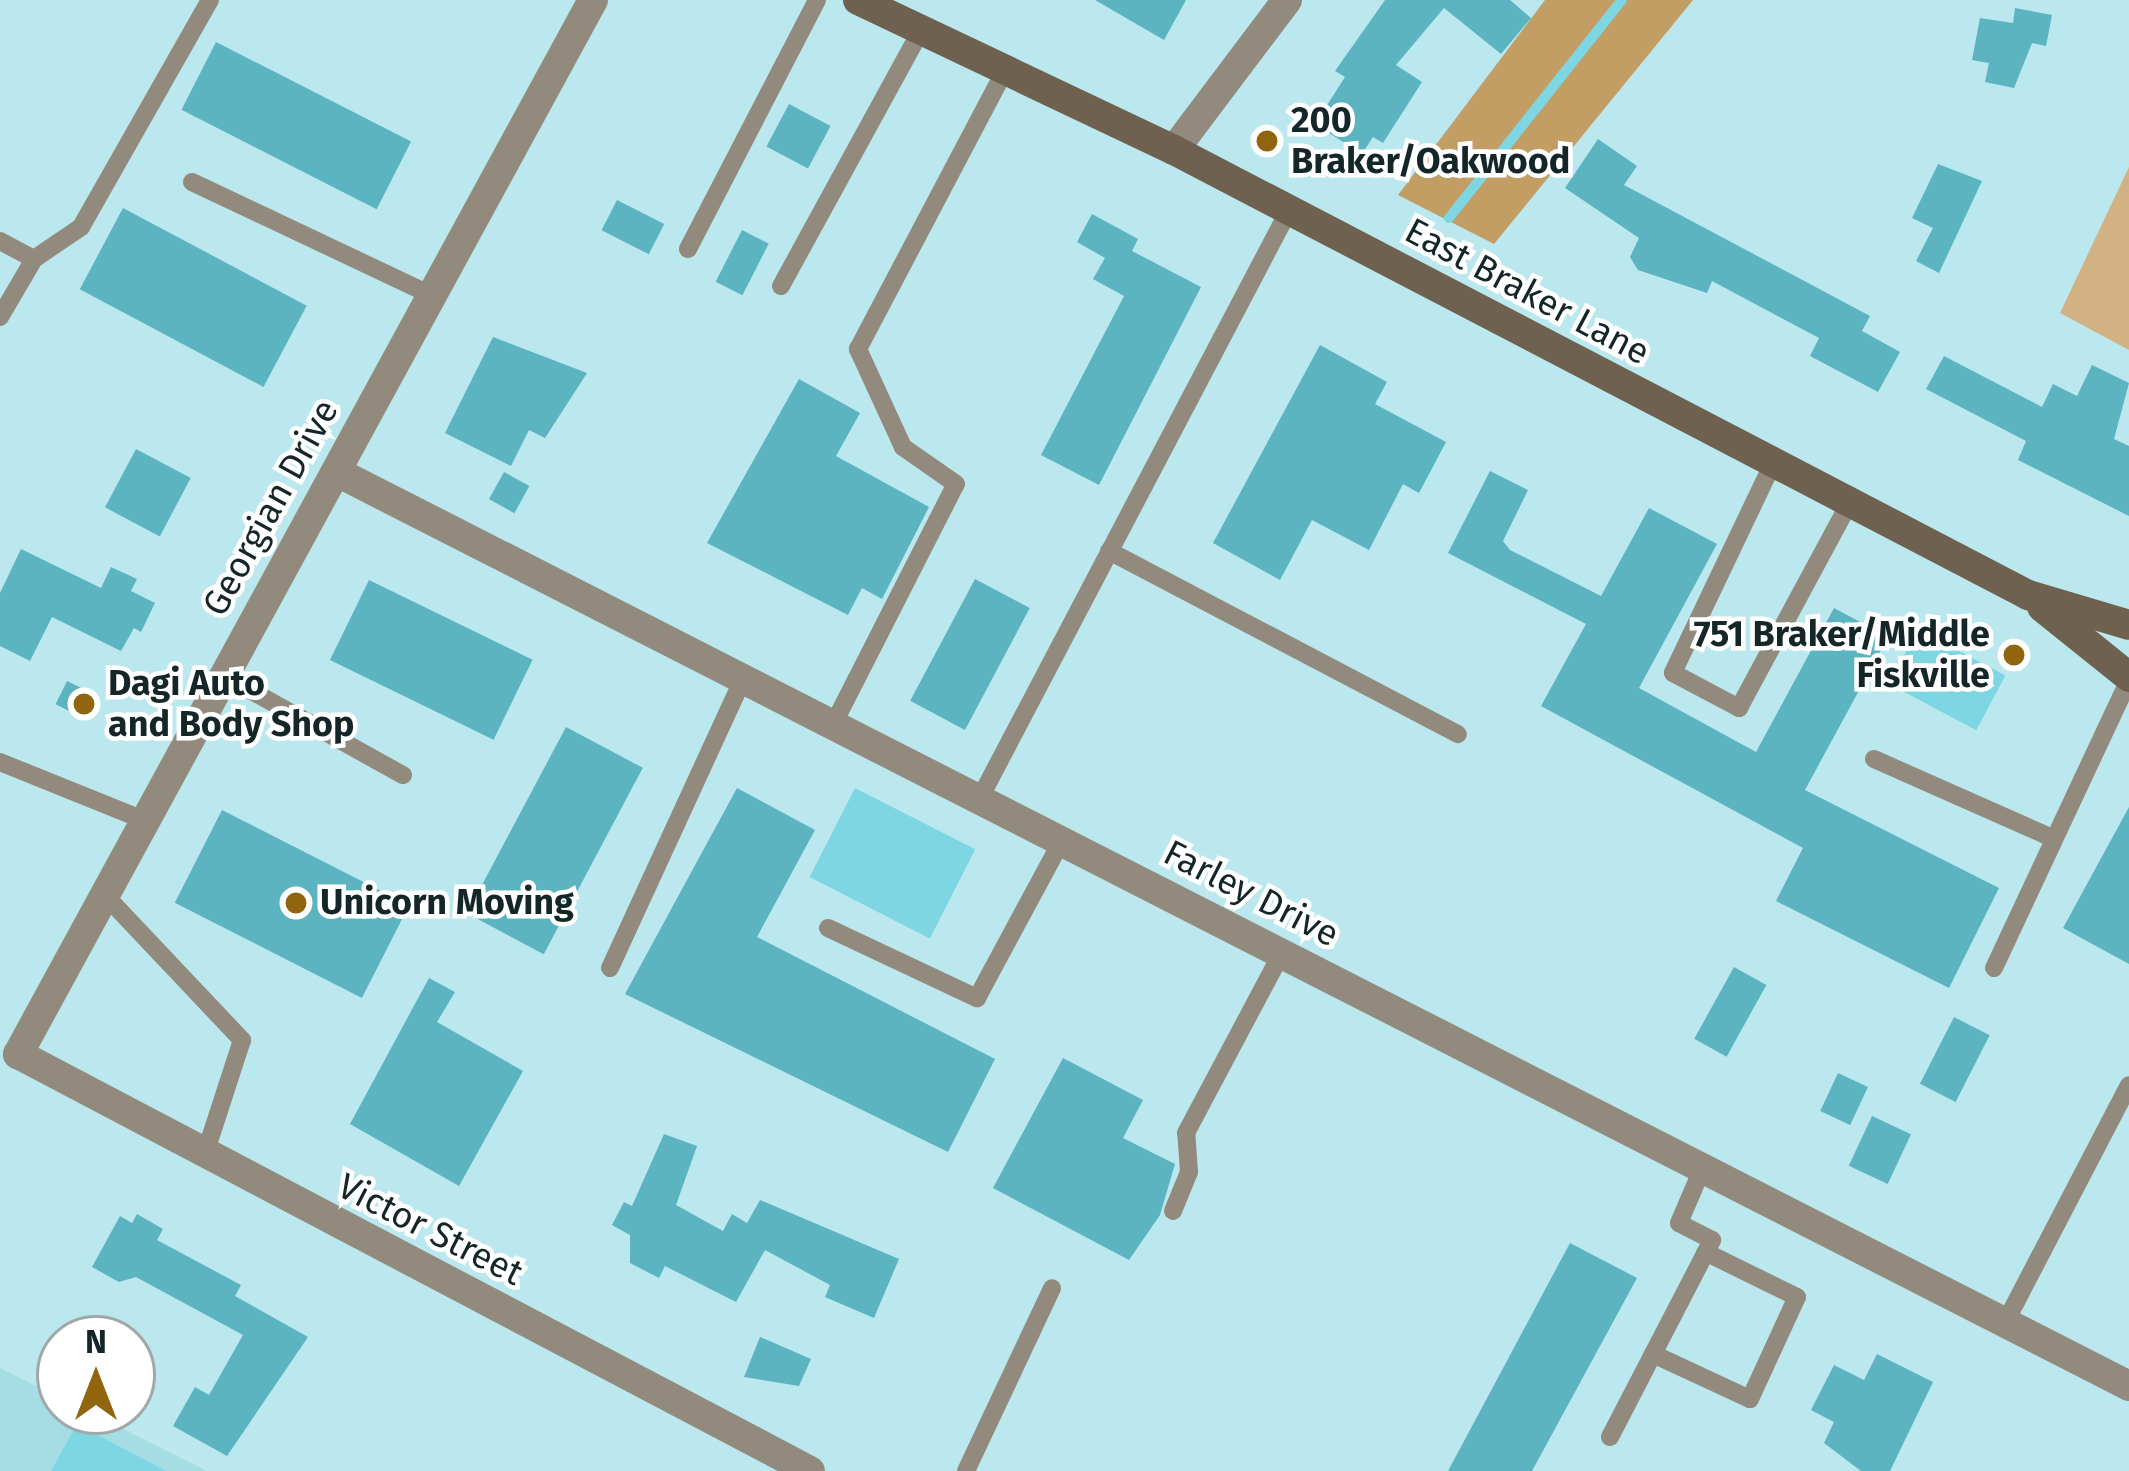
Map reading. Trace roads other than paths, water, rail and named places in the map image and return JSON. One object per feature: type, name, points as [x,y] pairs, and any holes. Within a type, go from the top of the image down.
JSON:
[{"type":"main road","name":"East Braker Lane","points":[[858,0],[1174,150],[2028,595],[2129,625]]},
{"type":"main road","name":"East Braker Lane","points":[[2028,595],[2129,679]]},
{"type":"street","name":"Georgian Drive","points":[[9,1047],[224,675],[593,0]]},
{"type":"street","points":[[1174,150],[1287,0]]},
{"type":"street","name":"Farley Drive","points":[[337,472],[2129,1386]]},
{"type":"street","name":"Victor Street","points":[[9,1047],[204,1157],[810,1471]]},
{"type":"lane","points":[[0,317],[34,259],[81,227],[210,0]]},
{"type":"lane","points":[[688,249],[817,0]]},
{"type":"lane","points":[[781,286],[921,30]]},
{"type":"lane","points":[[834,723],[956,484],[904,447],[857,349],[1005,70]]},
{"type":"lane","points":[[192,182],[431,295]]},
{"type":"lane","points":[[980,798],[1288,210]]},
{"type":"lane","points":[[0,241],[34,259]]},
{"type":"lane","points":[[1772,465],[1673,673],[1739,708],[1849,504]]},
{"type":"lane","points":[[1109,551],[1458,734]]},
{"type":"lane","points":[[224,675],[403,775]]},
{"type":"lane","points":[[610,968],[744,677]]},
{"type":"lane","points":[[1994,968],[2129,679]]},
{"type":"lane","points":[[1874,758],[2051,838]]},
{"type":"lane","points":[[0,762],[141,819]]},
{"type":"lane","points":[[828,928],[977,998],[1061,840]]},
{"type":"lane","points":[[102,892],[242,1040],[204,1157]]},
{"type":"lane","points":[[1173,1211],[1189,1172],[1186,1133],[1281,954]]},
{"type":"lane","points":[[2005,1323],[2129,1085]]},
{"type":"lane","points":[[1610,1437],[1712,1240],[1679,1223],[1702,1168]]},
{"type":"lane","points":[[1653,1354],[1750,1399],[1797,1297],[1706,1252]]},
{"type":"lane","points":[[966,1471],[1052,1288]]},
{"type":"waterway","points":[[1449,218],[1622,0]]},
{"type":"place","name":"200 Braker/Oakwood","points":[[1267,141]]},
{"type":"place","name":"751 Braker/Middle Fiskville","points":[[2014,655]]},
{"type":"place","name":"Dagi Auto and Body Shop","points":[[84,704]]},
{"type":"place","name":"Unicorn Moving","points":[[296,903]]}]
